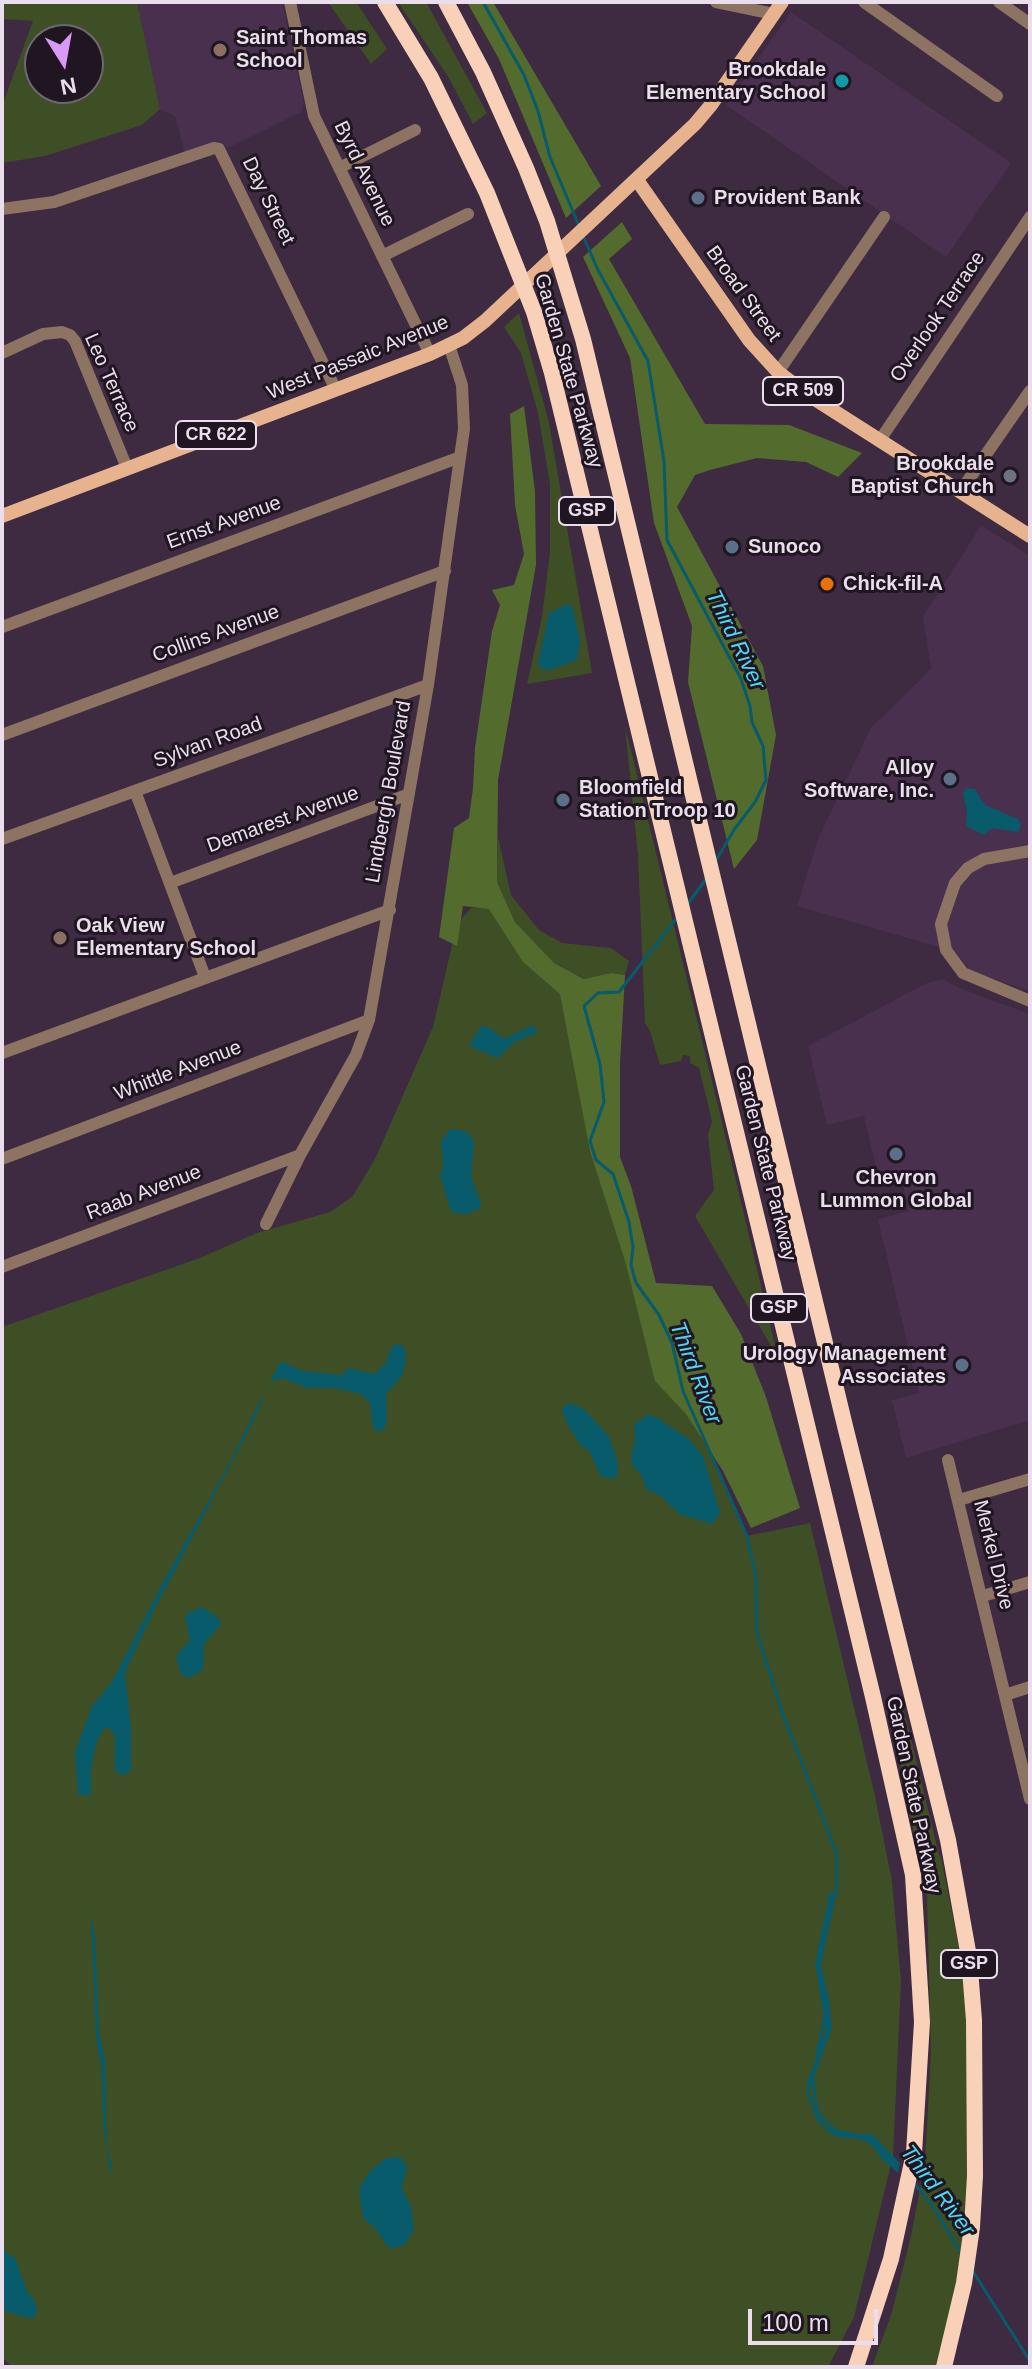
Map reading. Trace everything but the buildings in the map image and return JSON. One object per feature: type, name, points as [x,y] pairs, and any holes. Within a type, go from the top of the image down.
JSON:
[{"type":"highway","name":"Garden State Parkway","points":[[383,2],[462,137],[512,252],[534,312],[568,435],[873,1697],[913,1875],[922,2022],[914,2153],[907,2193],[872,2324],[856,2367]]},
{"type":"highway","name":"Garden State Parkway","points":[[446,2],[505,118],[547,221],[565,277],[598,399],[948,1840],[969,1957],[974,2020],[975,2176],[964,2283],[944,2367]]},
{"type":"main road","points":[[637,180],[711,105],[778,8]]},
{"type":"main road","name":"West Passaic Avenue","points":[[2,516],[449,345],[474,330],[637,180]]},
{"type":"main road","name":"Broad Street","points":[[637,180],[749,340],[778,372],[807,394],[1030,536]]},
{"type":"street","name":"Byrd Avenue","points":[[290,2],[314,116],[430,354]]},
{"type":"street","points":[[716,2],[778,8]]},
{"type":"street","points":[[864,2],[997,96]]},
{"type":"street","points":[[999,2],[1030,24]]},
{"type":"street","points":[[339,168],[415,130]]},
{"type":"street","name":"Day Street","points":[[2,209],[54,202],[214,148],[219,149],[336,390]]},
{"type":"street","points":[[382,256],[468,214]]},
{"type":"street","points":[[778,372],[884,217]]},
{"type":"street","name":"Overlook Terrace","points":[[880,440],[1030,217]]},
{"type":"street","name":"Leo Terrace","points":[[2,353],[43,334],[62,332],[70,335],[127,468]]},
{"type":"street","name":"Lindbergh Boulevard","points":[[266,1224],[300,1155],[356,1055],[369,1020],[428,685],[460,457],[464,408],[457,366],[449,345]]},
{"type":"street","points":[[960,492],[1030,391]]},
{"type":"street","name":"Ernst Avenue","points":[[2,627],[460,457]]},
{"type":"street","name":"Collins Avenue","points":[[2,735],[445,571]]},
{"type":"street","name":"Sylvan Road","points":[[2,839],[428,685]]},
{"type":"street","points":[[135,791],[205,977]]},
{"type":"street","name":"Demarest Avenue","points":[[170,883],[409,794]]},
{"type":"street","points":[[1030,851],[984,859],[968,868],[955,883],[941,924],[946,950],[963,973],[1030,1001]]},
{"type":"street","points":[[2,1053],[390,910]]},
{"type":"street","name":"Whittle Avenue","points":[[2,1159],[369,1020]]},
{"type":"street","name":"Raab Avenue","points":[[2,1267],[300,1155]]},
{"type":"street","name":"Merkel Drive","points":[[948,1460],[1030,1799]]},
{"type":"street","points":[[959,1500],[1030,1479]]},
{"type":"street","points":[[983,1596],[1030,1582]]},
{"type":"street","points":[[1005,1695],[1030,1687]]},
{"type":"shaded area","name":"Saint Thomas School","points":[[137,2],[282,2],[304,103],[301,112],[228,148],[217,141],[185,153],[175,116],[160,109]]},
{"type":"shaded area","name":"Brookdale Elementary School","points":[[791,12],[1011,163],[946,257],[726,105]]},
{"type":"shaded area","points":[[981,525],[1030,556],[1030,991],[971,971],[956,952],[797,906],[818,839],[871,728],[931,669],[923,617]]},
{"type":"shaded area","points":[[942,979],[1030,1014],[1030,1420],[906,1458],[892,1400],[919,1393],[878,1219],[909,1211],[901,1175],[879,1180],[864,1116],[827,1125],[808,1046],[927,983]]},
{"type":"green space","points":[[2,2],[137,2],[160,109],[142,125],[45,156],[2,163],[2,106],[24,46],[24,104],[104,104],[104,24],[32,24],[33,21],[2,19]]},
{"type":"green space","points":[[328,2],[356,2],[387,49],[371,64]]},
{"type":"green space","points":[[398,2],[426,2],[487,113],[473,124],[449,78]]},
{"type":"green space","points":[[467,2],[493,2],[601,186],[566,218],[499,59]]},
{"type":"green space","points":[[622,222],[632,239],[609,259],[705,424],[789,425],[862,453],[838,477],[806,462],[757,458],[710,470],[695,475],[677,507],[763,666],[776,735],[757,840],[734,869],[688,682],[692,626],[654,523],[630,358],[583,257]]},
{"type":"green space","points":[[519,313],[549,423],[592,673],[527,684],[542,617],[550,552],[550,484],[538,413],[521,353],[504,327]]},
{"type":"green space","points":[[524,406],[535,491],[536,565],[498,780],[497,882],[515,922],[554,963],[584,979],[611,973],[625,975],[620,1064],[620,1157],[631,1186],[656,1283],[712,1286],[741,1334],[766,1397],[800,1508],[751,1528],[723,1471],[686,1414],[655,1381],[626,1264],[590,1151],[560,994],[523,962],[489,909],[463,906],[457,946],[439,937],[454,828],[469,818],[475,748],[492,631],[500,605],[492,590],[514,585],[524,554],[515,505],[510,414]]},
{"type":"green space","points":[[625,726],[778,1358],[695,1216],[714,1190],[708,1135],[712,1121],[699,1068],[690,1063],[690,1056],[683,1055],[681,1061],[660,1065],[645,1023],[638,855]]},
{"type":"green space","points":[[498,837],[511,895],[539,930],[562,943],[611,948],[629,961],[625,975],[611,973],[585,979],[554,963],[515,922],[497,882]]},
{"type":"green space","points":[[492,907],[568,979],[683,1391],[747,1536],[810,1523],[875,1796],[892,1881],[901,1981],[893,2156],[854,2317],[828,2367],[12,2367],[2,2357],[2,1327],[200,1258],[257,1233],[330,1212],[353,1196],[375,1159],[433,1027],[457,924],[471,908]]},
{"type":"green space","points":[[893,1701],[903,1706],[941,1857],[963,1968],[967,2010],[972,2124],[964,2236],[954,2299],[936,2367],[872,2367],[892,2312],[925,2163],[931,2051],[927,1897],[889,1709]]},
{"type":"water","points":[[572,605],[580,641],[577,660],[550,670],[541,669],[538,663],[549,613]]},
{"type":"water","points":[[966,788],[975,789],[985,805],[1018,819],[1021,825],[1018,832],[992,828],[984,835],[966,826],[963,793]]},
{"type":"water","points":[[533,1025],[537,1033],[516,1041],[497,1058],[469,1046],[481,1026],[490,1028],[504,1039]]},
{"type":"water","points":[[449,1130],[467,1132],[474,1140],[471,1177],[481,1203],[479,1209],[466,1214],[454,1213],[450,1209],[440,1176],[443,1168],[441,1141]]},
{"type":"water","points":[[395,1344],[404,1346],[406,1361],[402,1376],[386,1394],[387,1420],[383,1431],[373,1427],[370,1403],[361,1394],[335,1388],[307,1388],[282,1378],[270,1382],[283,1362],[302,1371],[342,1375],[348,1368],[374,1374],[386,1363]]},
{"type":"water","points":[[261,1399],[252,1424],[155,1608],[125,1672],[131,1730],[131,1770],[125,1775],[115,1772],[115,1737],[111,1729],[104,1728],[97,1741],[91,1767],[91,1795],[78,1795],[75,1752],[92,1706],[112,1682]]},
{"type":"water","points":[[570,1403],[584,1409],[609,1437],[618,1463],[617,1477],[610,1479],[600,1475],[589,1451],[580,1444],[562,1411]]},
{"type":"water","points":[[647,1415],[655,1416],[690,1440],[703,1456],[720,1513],[713,1524],[679,1514],[661,1496],[646,1489],[642,1476],[632,1465],[631,1457],[634,1425]]},
{"type":"water","points":[[204,1608],[221,1624],[204,1644],[203,1669],[190,1678],[181,1674],[176,1656],[190,1640],[185,1618]]},
{"type":"water","points":[[830,1891],[833,1891],[831,1915],[821,1965],[832,2028],[809,2091],[815,2110],[827,2128],[844,2134],[872,2134],[900,2163],[898,2173],[871,2144],[829,2133],[817,2120],[807,2095],[807,2083],[826,2029],[815,1963]]},
{"type":"water","points":[[91,1915],[95,1934],[99,2031],[105,2061],[110,2173],[104,2131],[101,2067],[96,2037]]},
{"type":"water","points":[[396,2157],[407,2166],[402,2188],[411,2207],[414,2230],[404,2245],[394,2248],[388,2247],[375,2228],[363,2218],[359,2193],[371,2170],[386,2158]]},
{"type":"water","points":[[3,2250],[15,2258],[27,2291],[36,2303],[37,2311],[33,2319],[2,2310]]},
{"type":"waterway","name":"Third River","points":[[483,2],[524,75],[538,111],[550,157],[579,226]]},
{"type":"waterway","name":"Third River","points":[[583,236],[648,361],[664,461],[667,540],[741,679],[752,722],[763,746],[766,780],[715,862]]},
{"type":"waterway","name":"Third River","points":[[687,905],[706,879]]},
{"type":"waterway","name":"Third River","points":[[677,918],[619,992],[598,993],[584,1006],[600,1064],[604,1102],[590,1141],[596,1160],[613,1174],[629,1222],[633,1247],[631,1265],[636,1283],[659,1315],[672,1343],[683,1391],[747,1536],[756,1577],[757,1633],[784,1717],[837,1854],[837,1886],[825,1937]]},
{"type":"waterway","name":"Third River","points":[[817,2055],[825,2015]]},
{"type":"waterway","name":"Third River","points":[[812,2074],[817,2111],[835,2131],[854,2134]]},
{"type":"waterway","name":"Third River","points":[[914,2183],[933,2206],[961,2253]]},
{"type":"waterway","name":"Third River","points":[[972,2270],[1030,2361]]},
{"type":"place","name":"Saint Thomas School","points":[[220,50]]},
{"type":"place","name":"Brookdale Elementary School","points":[[842,81]]},
{"type":"place","name":"Provident Bank","points":[[698,198]]},
{"type":"place","name":"Brookdale Baptist Church","points":[[1010,476]]},
{"type":"place","name":"Sunoco","points":[[732,547]]},
{"type":"place","name":"Chick-fil-A","points":[[827,584]]},
{"type":"place","name":"Alloy Software, Inc.","points":[[950,779]]},
{"type":"place","name":"Bloomfield Station Troop 10","points":[[563,800]]},
{"type":"place","name":"Oak View Elementary School","points":[[60,938]]},
{"type":"place","name":"Chevron Lummon Global","points":[[896,1154]]},
{"type":"place","name":"Urology Management Associates","points":[[962,1365]]}]
